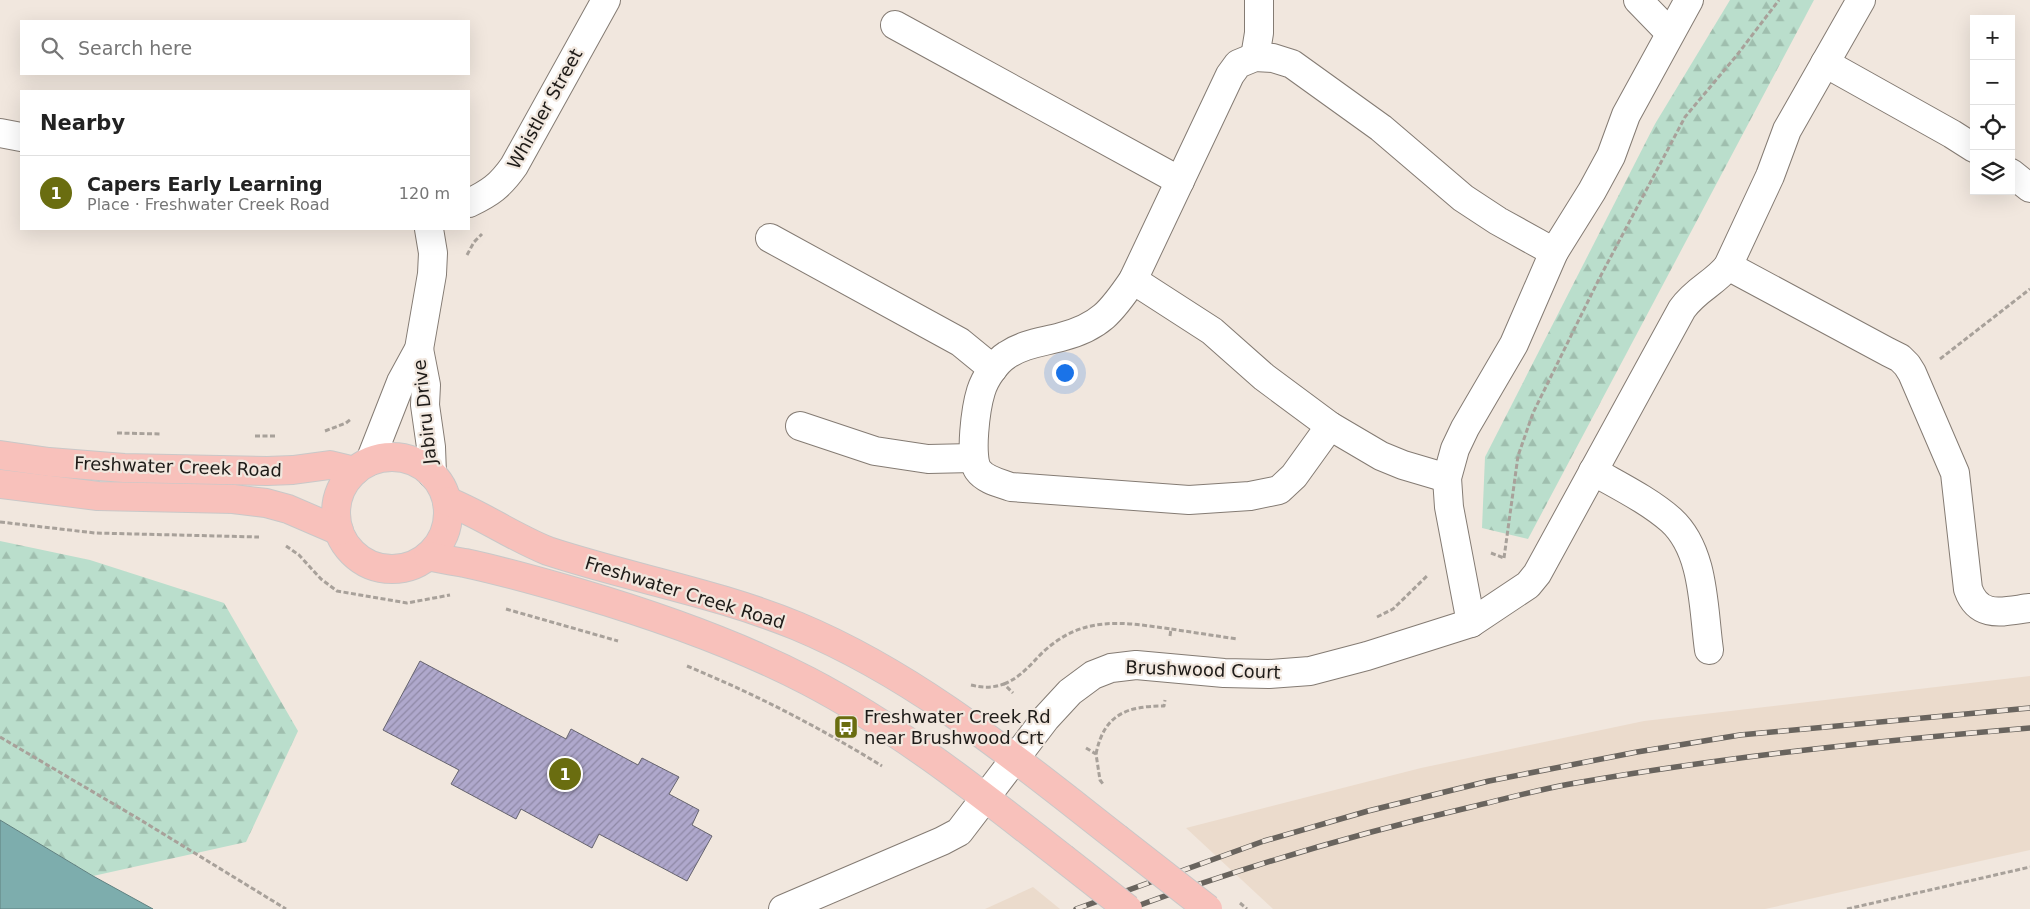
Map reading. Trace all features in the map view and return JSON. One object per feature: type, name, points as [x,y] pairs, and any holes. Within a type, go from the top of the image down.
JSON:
[{"type":"main road","name":"Freshwater Creek Road","points":[[0,455],[49,462],[124,468],[267,472],[330,464],[363,466]]},
{"type":"main road","points":[[386,457],[403,458],[419,464],[432,474],[442,486],[447,502],[446,532],[439,545],[428,556],[414,565],[399,569],[380,568],[363,561],[345,543],[339,531],[336,515],[338,499],[344,484],[363,466],[386,457]]},
{"type":"main road","name":"Freshwater Creek Road","points":[[0,484],[98,496],[233,498],[266,503],[288,509],[339,531]]},
{"type":"main road","name":"Freshwater Creek Road","points":[[447,502],[474,512],[522,540],[548,551],[743,606],[846,648],[941,704],[1016,758],[1208,909]]},
{"type":"main road","name":"Freshwater Creek Road","points":[[428,556],[535,580],[634,610],[685,627],[756,656],[808,681],[862,711],[905,739],[986,798],[1128,909]]},
{"type":"street","name":"Whistler Street","points":[[470,202],[493,191],[504,181],[606,0]]},
{"type":"street","points":[[1255,57],[1259,32],[1259,0]]},
{"type":"street","points":[[1638,0],[1670,32]]},
{"type":"street","points":[[1471,623],[1449,507],[1447,478],[1455,449],[1465,428],[1514,344],[1554,252],[1592,191],[1607,163],[1626,115],[1670,32],[1690,0]]},
{"type":"street","points":[[1861,0],[1786,130],[1770,176],[1728,266],[1900,358],[1907,365],[1955,473],[1968,589],[1972,599],[1978,606],[1998,612],[2030,608]]},
{"type":"street","points":[[895,24],[1180,181]]},
{"type":"street","points":[[1330,426],[1294,476],[1279,490],[1250,496],[1189,500],[1012,487],[991,480],[978,470],[973,458],[972,447],[981,392],[993,369],[1007,355],[1031,344],[1063,337],[1091,326],[1114,308],[1133,280],[1230,75],[1238,64],[1255,57],[1273,58],[1292,64],[1381,128],[1463,198],[1498,221],[1554,252]]},
{"type":"street","points":[[1824,62],[1970,145]]},
{"type":"street","points":[[0,133],[20,137]]},
{"type":"street","points":[[2015,176],[2030,188]]},
{"type":"street","name":"Jabiru Drive","points":[[363,466],[418,349],[432,274],[433,253],[429,230]]},
{"type":"street","points":[[770,238],[960,342],[993,369]]},
{"type":"street","name":"Brushwood Court","points":[[782,909],[959,832],[1046,718],[1070,692],[1093,675],[1111,668],[1136,665],[1224,673],[1269,674],[1310,670],[1367,656],[1471,623],[1528,585],[1537,574],[1682,309],[1697,291],[1722,274],[1728,266]]},
{"type":"street","points":[[1133,280],[1212,331],[1264,377],[1330,426],[1381,456],[1403,465],[1447,478]]},
{"type":"street","name":"Jabiru Drive","points":[[418,349],[426,385],[425,405],[431,447],[432,474]]},
{"type":"street","points":[[800,426],[875,451],[928,459],[973,458]]},
{"type":"street","points":[[1593,471],[1654,507],[1672,521],[1684,536],[1693,553],[1698,572],[1709,650]]},
{"type":"path","points":[[1504,558],[1518,456],[1533,413],[1581,315],[1685,117],[1737,55],[1779,0]]},
{"type":"path","points":[[1912,373],[1946,356],[2030,289]]},
{"type":"path","points":[[323,432],[346,423],[356,414]]},
{"type":"path","points":[[112,432],[161,434]]},
{"type":"path","points":[[249,436],[277,436]]},
{"type":"path","points":[[0,522],[95,533],[264,538]]},
{"type":"path","points":[[279,542],[299,555],[321,579],[337,591],[407,603],[458,595]]},
{"type":"path","points":[[1375,618],[1393,609],[1429,574],[1470,553],[1491,553],[1537,574]]},
{"type":"path","points":[[499,606],[622,643]]},
{"type":"path","points":[[1004,684],[1016,679],[1043,652],[1054,644],[1080,629],[1096,624],[1114,622],[1240,639]]},
{"type":"path","points":[[1170,641],[1171,629]]},
{"type":"path","points":[[680,663],[731,684],[780,708],[835,737],[886,769]]},
{"type":"path","points":[[1106,788],[1100,780],[1096,754],[1102,734],[1110,723],[1130,709],[1164,706],[1165,693]]},
{"type":"path","points":[[0,737],[286,909]]},
{"type":"path","points":[[1086,748],[1096,754]]},
{"type":"path","points":[[1847,909],[2030,868]]},
{"type":"shaded area","points":[[2030,676],[2030,850],[1765,909],[1273,909],[1186,828],[1421,768],[1644,721]]},
{"type":"shaded area","points":[[1033,887],[1060,909],[985,909]]},
{"type":"green space","points":[[1730,0],[1814,0],[1528,539],[1482,528],[1485,457],[1655,124]]},
{"type":"green space","points":[[0,541],[90,560],[224,603],[298,731],[246,842],[93,876],[0,820]]},
{"type":"water","points":[[0,820],[93,876],[153,909],[0,909]]},
{"type":"building","points":[[420,661],[566,739],[571,729],[638,765],[642,758],[679,777],[669,794],[699,810],[692,825],[712,836],[687,881],[599,834],[592,848],[521,809],[516,819],[451,784],[459,770],[383,730]]},
{"type":"railway","points":[[1076,909],[1264,841],[1368,811],[1489,781],[1637,752],[1740,735],[2030,708]]},
{"type":"railway","points":[[1129,909],[1255,866],[1341,840],[1558,786],[1742,758],[1857,744],[2030,728]]},
{"type":"place","name":"Freshwater Creek Rd near Brushwood Crt","points":[[846,727]]},
{"type":"place","name":"Capers Early Learning","points":[[565,774]]}]
